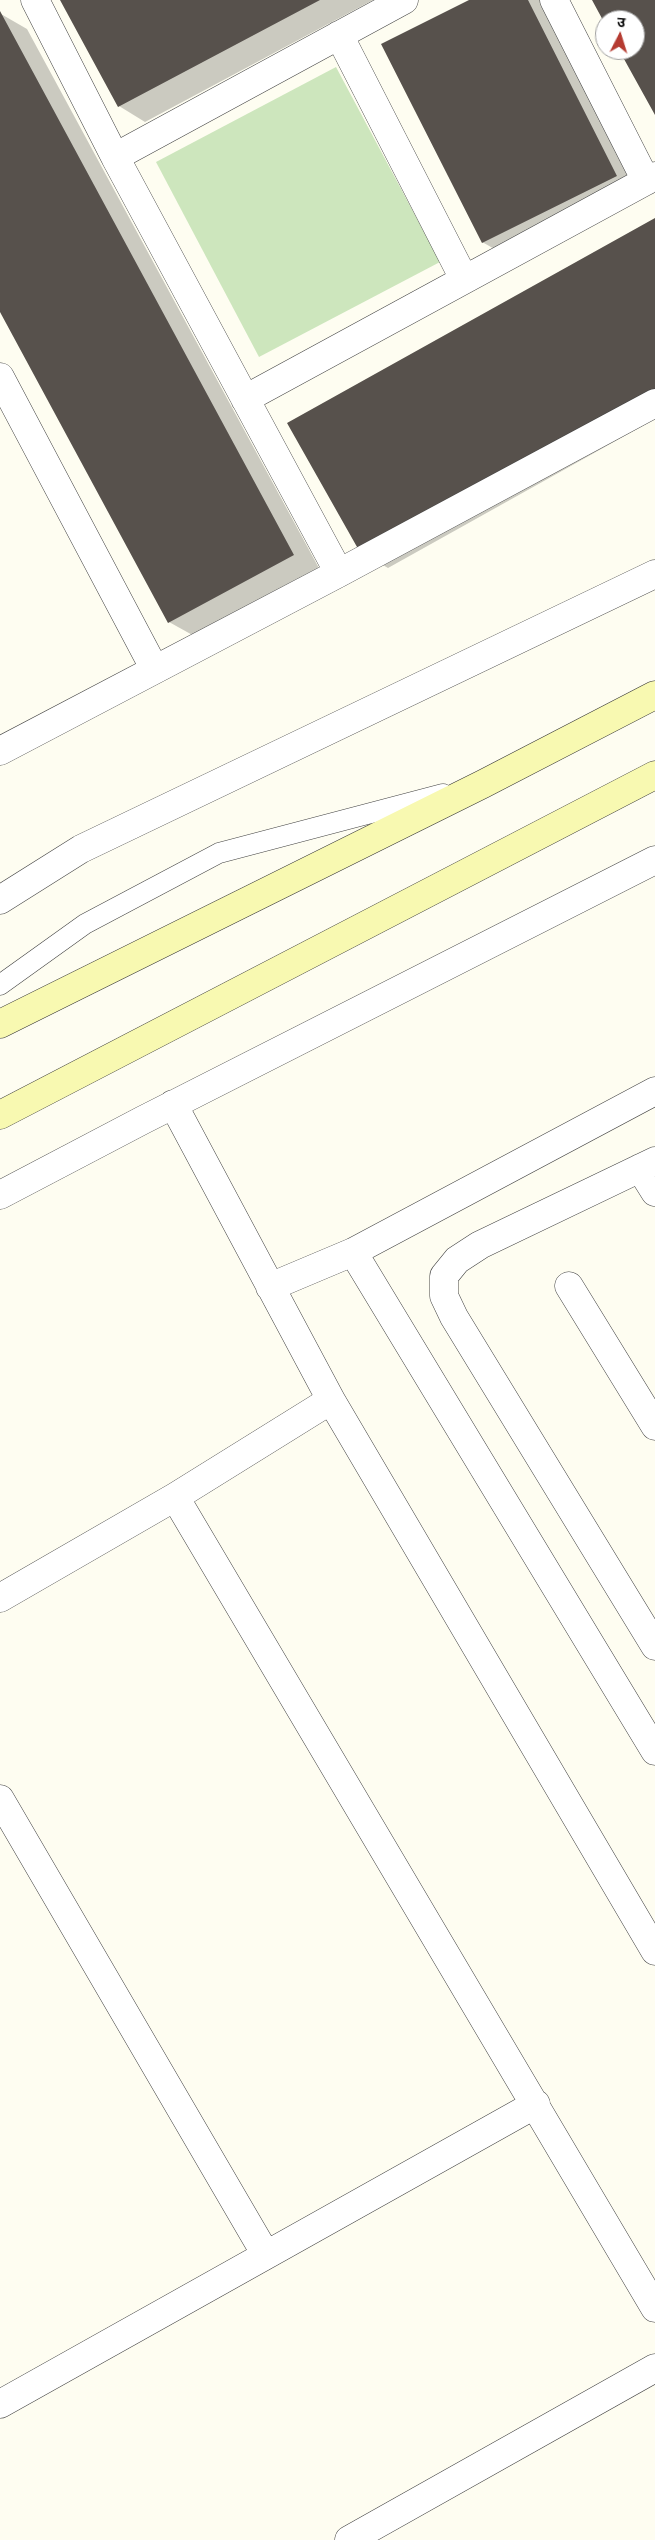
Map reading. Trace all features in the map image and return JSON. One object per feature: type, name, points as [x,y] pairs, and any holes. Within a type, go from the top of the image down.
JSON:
[{"type":"street","points":[[35,0],[115,157],[338,573]]},
{"type":"street","points":[[115,157],[404,0]]},
{"type":"street","points":[[245,399],[651,178],[554,0]]},
{"type":"street","points":[[339,35],[464,279]]},
{"type":"street","points":[[0,377],[154,668]]},
{"type":"street","points":[[0,751],[655,403]]},
{"type":"street","points":[[0,900],[81,849],[655,574]]},
{"type":"street","points":[[0,1024],[483,784],[655,695]]},
{"type":"street","points":[[0,1115],[655,775]]},
{"type":"street","points":[[0,1195],[173,1104],[655,860]]},
{"type":"street","points":[[270,1286],[353,1252],[655,1091]]},
{"type":"street","points":[[173,1104],[331,1400],[655,1951]]},
{"type":"street","points":[[655,1192],[648,1164],[480,1245],[457,1260],[444,1276],[444,1296],[454,1317],[655,1646]]},
{"type":"street","points":[[353,1252],[655,1751]]},
{"type":"street","points":[[570,1286],[655,1426]]},
{"type":"street","points":[[0,1598],[175,1497],[331,1400]]},
{"type":"street","points":[[175,1497],[655,2308]]},
{"type":"street","points":[[0,1799],[266,2255]]},
{"type":"street","points":[[2,2399],[266,2255],[536,2104]]},
{"type":"street","points":[[350,2540],[655,2368]]},
{"type":"lane","points":[[0,985],[85,924],[219,853],[483,784]]},
{"type":"green space","points":[[336,67],[440,262],[259,357],[156,162]]},
{"type":"building","points":[[60,0],[320,0],[118,107]]},
{"type":"building","points":[[469,0],[528,0],[617,176],[482,243],[381,44]]},
{"type":"building","points":[[592,0],[655,0],[655,115],[625,60],[645,60],[645,10],[597,10]]},
{"type":"building","points":[[0,11],[294,555],[168,623],[0,312]]},
{"type":"building","points":[[655,218],[655,390],[361,554],[287,423]]}]
